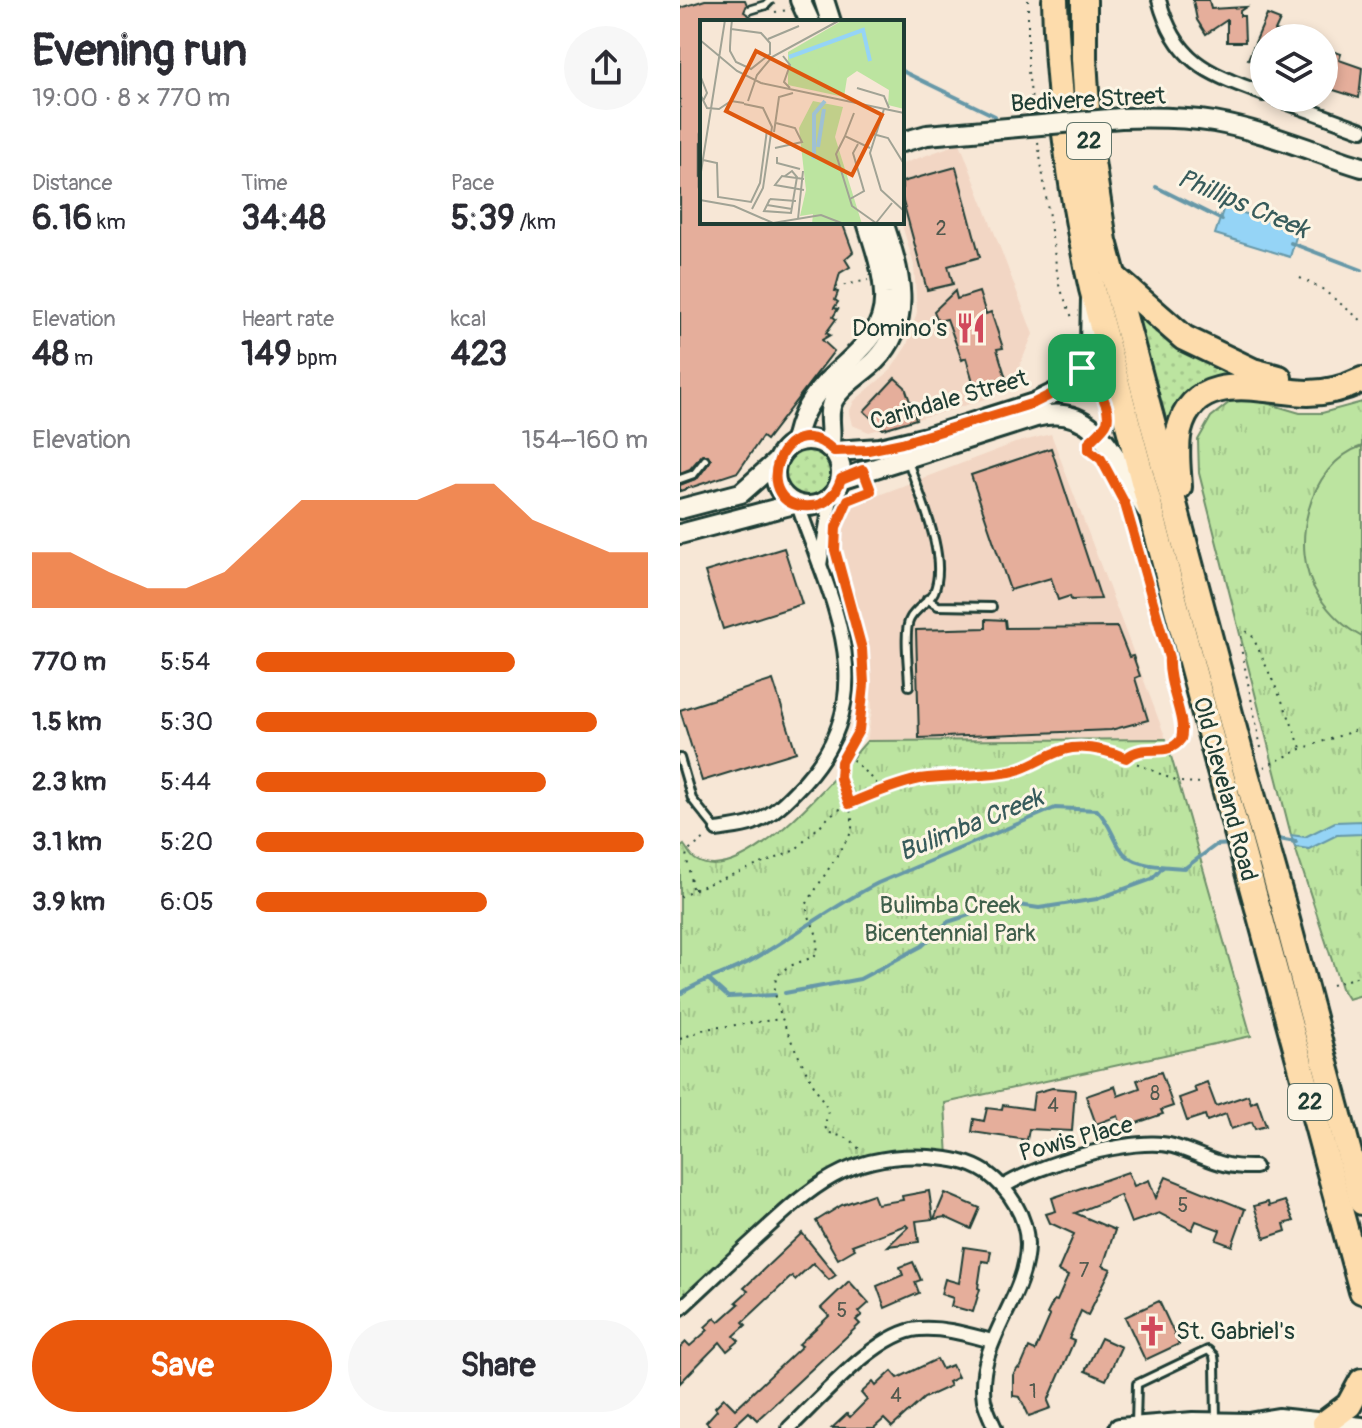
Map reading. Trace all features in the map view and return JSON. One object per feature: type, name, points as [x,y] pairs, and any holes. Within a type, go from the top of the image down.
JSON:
[{"type":"highway","name":"Old Cleveland Road","points":[[1055,0],[1069,174],[1179,527],[1238,763],[1259,912],[1362,1291]]},
{"type":"highway","name":"Old Cleveland Road","points":[[1084,0],[1089,142],[1102,282],[1152,517],[1238,763],[1282,901],[1362,1202]]},
{"type":"highway","points":[[1102,282],[1184,338],[1253,371],[1281,378],[1313,380],[1334,376],[1362,364]]},
{"type":"highway","points":[[1179,527],[1179,433],[1188,414],[1203,397],[1232,386],[1310,393],[1338,389],[1362,380]]},
{"type":"highway","points":[[1325,1423],[1349,1405],[1362,1381]]},
{"type":"street","points":[[800,0],[809,20]]},
{"type":"street","points":[[824,0],[830,20]]},
{"type":"street","points":[[1159,0],[1164,21],[1173,38],[1191,59],[1212,75],[1250,89]]},
{"type":"street","points":[[1313,112],[1362,130]]},
{"type":"street","name":"Bedivere Street","points":[[904,141],[927,135],[1150,117],[1214,122],[1257,132],[1362,167]]},
{"type":"street","name":"Bedivere Street","points":[[904,130],[927,135]]},
{"type":"street","name":"Bedivere Street","points":[[1341,160],[1362,176]]},
{"type":"street","points":[[795,442],[799,422],[814,397],[866,345],[881,318],[884,295],[882,276],[868,224]]},
{"type":"street","points":[[832,449],[829,414],[835,398],[879,357],[898,323],[902,297],[900,277],[884,224]]},
{"type":"street","name":"Carindale Street","points":[[841,479],[905,450],[1034,403],[1069,384],[1082,368],[1090,345],[1089,321],[1102,282]]},
{"type":"street","name":"Carindale Street","points":[[832,449],[905,450],[1036,417],[1066,415],[1088,423],[1099,432],[1152,517]]},
{"type":"street","points":[[680,509],[741,493],[776,462],[785,448],[795,442],[813,439],[832,449],[839,459],[841,479],[831,498],[820,565]]},
{"type":"street","points":[[717,830],[753,823],[783,805],[815,770],[836,734],[847,696],[848,664],[842,635],[820,565],[796,504],[778,488],[774,471],[776,462]]},
{"type":"street","points":[[680,534],[796,504],[815,506],[831,498]]},
{"type":"street","name":"Powis Place","points":[[1003,1187],[1016,1178],[1071,1160],[1148,1142],[1172,1146],[1232,1168],[1255,1167]]},
{"type":"street","points":[[680,1309],[806,1192],[836,1174],[866,1163],[894,1158],[948,1158],[975,1165],[1003,1187],[1022,1217],[1027,1240],[1026,1267],[1017,1293],[992,1341],[985,1374],[984,1400],[995,1428]]},
{"type":"street","points":[[789,1428],[866,1356],[891,1337],[917,1329],[942,1330],[992,1341]]},
{"type":"street","points":[[1140,1427],[1216,1421],[1256,1426],[1278,1418],[1362,1427]]},
{"type":"lane","points":[[749,10],[766,5],[771,0]]},
{"type":"lane","points":[[905,450],[935,541],[937,575],[933,594],[907,622],[909,686]]},
{"type":"lane","points":[[680,479],[694,474],[705,460]]},
{"type":"lane","points":[[927,599],[938,606],[992,607]]},
{"type":"lane","points":[[680,758],[692,799],[717,830]]},
{"type":"lane","points":[[1140,1427],[1137,1384],[1208,1350],[1214,1356],[1215,1364],[1216,1421]]},
{"type":"path","points":[[1028,0],[1028,72],[1034,118]]},
{"type":"path","points":[[1037,133],[1059,285],[1075,325]]},
{"type":"path","points":[[836,287],[858,284],[872,278]]},
{"type":"path","points":[[1300,278],[1321,288],[1362,321]]},
{"type":"path","points":[[840,517],[848,500],[871,491],[863,470]]},
{"type":"path","points":[[1125,504],[1162,632]]},
{"type":"path","points":[[835,550],[862,649],[864,684],[859,730],[841,762],[840,778],[853,826],[806,905],[818,936],[819,947],[815,956],[785,969],[778,975],[775,984],[782,1019],[806,1074],[828,1110],[827,1132],[855,1143],[866,1163]]},
{"type":"path","points":[[1238,763],[1240,643],[1242,635],[1247,632],[1251,633],[1265,659],[1301,749]]},
{"type":"path","points":[[1126,758],[1139,750],[1169,749],[1181,739],[1183,725],[1170,684],[1167,646]]},
{"type":"path","points":[[680,897],[795,850],[832,814],[849,804],[883,789],[921,779],[993,775],[1017,770],[1062,750],[1089,748],[1126,758],[1178,782],[1238,763],[1301,749],[1362,728]]},
{"type":"path","points":[[845,753],[883,789]]},
{"type":"path","points":[[692,890],[686,853],[717,830]]},
{"type":"path","points":[[1332,985],[1362,975]]},
{"type":"path","points":[[680,1039],[705,1029],[782,1019]]},
{"type":"shaded area","points":[[960,143],[1033,334],[1009,391],[869,432],[852,425],[849,413],[854,401],[890,371],[907,345],[917,312],[914,265],[902,224],[904,163]]},
{"type":"shaded area","points":[[1051,434],[1166,739],[867,741],[872,710],[868,648],[841,539],[850,506],[1015,443]]},
{"type":"green space","points":[[1140,309],[1241,371],[1238,381],[1171,438],[1140,325]]},
{"type":"green space","points":[[1249,398],[1300,413],[1322,413],[1362,402],[1362,995],[1348,999],[1341,988],[1291,835],[1199,473],[1198,440],[1211,417],[1230,402]]},
{"type":"green space","points":[[1362,446],[1362,637],[1337,619],[1318,595],[1309,576],[1304,532],[1316,489],[1328,470],[1343,456]]},
{"type":"green space","points":[[806,447],[824,454],[831,472],[824,490],[806,497],[788,490],[781,472],[788,454]]},
{"type":"green space","name":"Bulimba Creek Bicentennial Park","points":[[1166,739],[1251,1036],[945,1103],[948,1158],[919,1157],[835,1174],[680,1309],[680,848],[684,845],[696,860],[716,865],[739,859],[789,824],[867,741]]},
{"type":"water","points":[[1224,207],[1298,230],[1290,257],[1215,234]]},
{"type":"water","points":[[1362,821],[1362,834],[1337,835],[1309,849],[1295,847],[1291,835],[1305,837],[1335,822]]},
{"type":"building","points":[[705,0],[745,0],[747,5],[744,12],[752,20],[700,20],[700,224],[843,224],[853,252],[845,259],[850,267],[840,273],[835,291],[838,292],[835,300],[838,302],[834,308],[838,309],[833,317],[836,319],[826,333],[830,335],[822,340],[834,351],[766,440],[762,437],[738,472],[680,491],[680,485],[698,478],[711,460],[708,455],[702,455],[690,469],[680,473],[680,8]]},
{"type":"building","points":[[1193,0],[1209,0],[1211,9],[1246,7],[1240,11],[1240,16],[1244,16],[1245,42],[1227,42],[1227,20],[1206,34],[1197,20]]},
{"type":"building","points":[[1267,15],[1280,20],[1278,24],[1263,24]]},
{"type":"building","points":[[1338,53],[1341,54],[1339,60],[1362,68],[1359,98],[1338,91]]},
{"type":"building","points":[[956,167],[980,257],[948,266],[953,284],[927,290],[904,205],[904,181]]},
{"type":"building","points":[[955,291],[957,299],[979,292],[986,314],[991,312],[1003,348],[997,349],[1008,385],[977,395],[966,358],[962,360],[947,319],[938,321],[934,311]]},
{"type":"building","points":[[895,378],[905,387],[916,419],[883,429],[864,411]]},
{"type":"building","points":[[1051,448],[1101,599],[1071,600],[1070,596],[1058,600],[1051,578],[1010,590],[971,475]]},
{"type":"building","points":[[784,548],[802,604],[723,629],[705,572]]},
{"type":"building","points":[[986,619],[1005,620],[1006,628],[1117,627],[1140,676],[1135,678],[1148,720],[1111,730],[919,738],[916,630],[986,628]]},
{"type":"building","points":[[773,680],[796,752],[702,781],[680,710]]},
{"type":"building","points":[[1161,1072],[1173,1106],[1161,1110],[1163,1114],[1122,1128],[1118,1116],[1096,1124],[1086,1096],[1115,1086],[1118,1096],[1140,1088],[1137,1080]]},
{"type":"building","points":[[1207,1082],[1216,1106],[1248,1095],[1251,1103],[1257,1100],[1266,1126],[1255,1129],[1252,1122],[1231,1129],[1226,1114],[1207,1121],[1205,1115],[1187,1121],[1179,1098],[1196,1092],[1194,1087]]},
{"type":"building","points":[[1052,1088],[1075,1090],[1072,1131],[1029,1129],[1027,1140],[972,1132],[974,1119],[984,1121],[987,1108],[1002,1110],[1003,1105],[1032,1109],[1034,1093]]},
{"type":"building","points":[[1128,1172],[1134,1186],[1149,1180],[1156,1198],[1166,1177],[1245,1209],[1232,1246],[1216,1240],[1220,1230],[1196,1221],[1192,1230],[1159,1213],[1131,1223],[1120,1195],[1075,1213],[1115,1230],[1103,1266],[1111,1269],[1088,1315],[1081,1311],[1069,1339],[1074,1341],[1048,1401],[1051,1408],[1029,1416],[1020,1397],[1013,1396],[1013,1375],[1020,1369],[1029,1348],[1035,1351],[1050,1316],[1047,1314],[1054,1300],[1057,1301],[1068,1276],[1058,1271],[1074,1234],[1050,1223],[1046,1214],[1056,1211],[1052,1198]]},
{"type":"building","points":[[929,1191],[933,1219],[916,1221],[919,1242],[888,1246],[908,1227],[906,1225],[852,1245],[855,1249],[838,1259],[816,1221],[842,1205],[873,1194],[877,1204],[903,1200],[902,1196]]},
{"type":"building","points":[[945,1193],[980,1208],[971,1229],[945,1217],[934,1219]]},
{"type":"building","points":[[1285,1201],[1294,1221],[1284,1224],[1286,1231],[1265,1238],[1254,1206]]},
{"type":"building","points":[[802,1233],[836,1275],[829,1280],[813,1263],[795,1280],[792,1276],[743,1322],[746,1325],[734,1336],[739,1341],[727,1351],[720,1342],[680,1383],[680,1348],[686,1342],[690,1346],[708,1330],[705,1327],[715,1318],[719,1322],[739,1304],[736,1302],[748,1291],[744,1288]]},
{"type":"building","points":[[964,1247],[991,1251],[989,1262],[982,1261],[980,1289],[973,1312],[951,1306],[953,1298],[941,1294],[945,1279],[959,1283]]},
{"type":"building","points":[[913,1262],[921,1280],[915,1282],[919,1293],[885,1308],[877,1286],[903,1275],[900,1267]]},
{"type":"building","points":[[849,1281],[869,1303],[859,1312],[862,1315],[856,1320],[860,1324],[757,1420],[749,1412],[732,1428],[712,1428],[706,1422],[717,1410],[715,1407],[724,1398],[735,1409],[802,1346],[799,1344],[829,1316],[821,1308]]},
{"type":"building","name":"St. Gabriel's","points":[[1159,1301],[1179,1344],[1145,1360],[1125,1317]]},
{"type":"building","points":[[1101,1338],[1121,1347],[1106,1380],[1085,1371]]},
{"type":"building","points":[[937,1359],[942,1369],[952,1365],[958,1377],[948,1382],[950,1386],[924,1398],[892,1427],[884,1419],[874,1428],[832,1428],[847,1414],[850,1417],[867,1400],[861,1393],[873,1382],[876,1386],[892,1371],[898,1378]]},
{"type":"waterway","name":"Phillips Creek","points":[[904,72],[995,116]]},
{"type":"waterway","name":"Phillips Creek","points":[[1156,187],[1222,220]]},
{"type":"waterway","name":"Phillips Creek","points":[[1291,243],[1362,270]]},
{"type":"waterway","name":"Bulimba Creek","points":[[680,994],[754,959],[878,883],[1055,808],[1097,810],[1125,855],[1149,865],[1185,868],[1216,845],[1233,844]]},
{"type":"waterway","name":"Bulimba Creek","points":[[1273,838],[1296,842]]},
{"type":"waterway","points":[[785,993],[860,979],[922,946],[948,922],[1005,903],[1039,908],[1097,899],[1152,879],[1163,867]]},
{"type":"waterway","points":[[708,979],[728,997],[775,995]]},
{"type":"place","name":"Domino's","points":[[971,328]]},
{"type":"place","name":"St. Gabriel's","points":[[1152,1331]]},
{"type":"route","points":[[1082,368],[1100,388],[1107,418],[1107,424],[1089,442],[1089,450],[1101,459],[1125,504],[1169,658],[1170,684],[1183,725],[1181,739],[1175,747],[1139,750],[1126,758],[1089,748],[1062,750],[1017,770],[993,775],[921,779],[883,789],[849,804],[840,778],[841,762],[859,730],[864,684],[862,649],[837,564],[836,527],[848,500],[871,491],[863,470],[841,479],[838,489],[823,503],[815,506],[794,504],[778,488],[774,471],[776,462],[785,448],[804,439],[822,442],[834,451],[849,448],[868,450],[927,437],[1034,403],[1069,384],[1082,368]]}]
